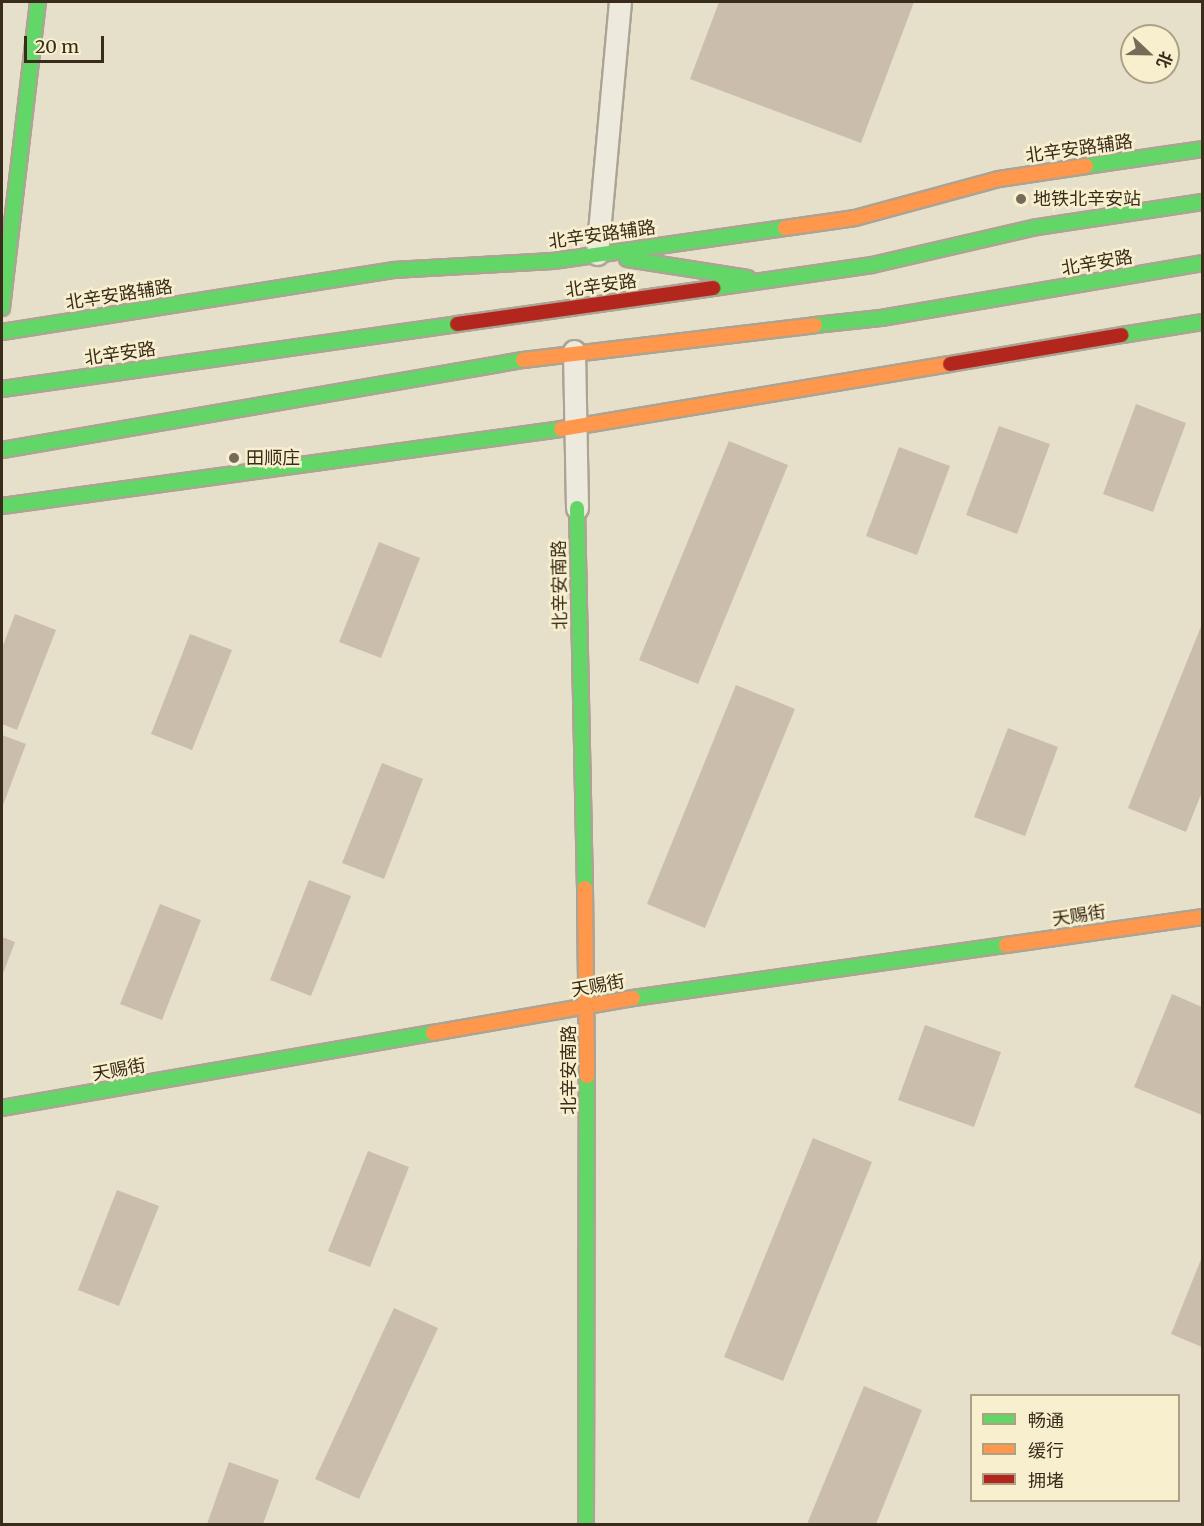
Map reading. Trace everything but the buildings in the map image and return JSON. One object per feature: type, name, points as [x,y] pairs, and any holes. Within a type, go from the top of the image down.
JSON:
[{"type":"street","points":[[2,308],[38,2]]},
{"type":"street","points":[[620,2],[597,254],[765,280]]},
{"type":"street","name":"北辛安路辅路","points":[[2,332],[393,270],[553,261],[855,218],[999,179],[1203,149]]},
{"type":"street","name":"北辛安路","points":[[2,389],[872,265],[1037,227],[1203,202]]},
{"type":"street","name":"北辛安路","points":[[2,450],[574,351],[881,318],[1203,263]]},
{"type":"street","points":[[2,506],[575,427],[1203,322]]},
{"type":"street","points":[[574,351],[577,508]]},
{"type":"street","name":"北辛安南路","points":[[577,508],[587,1006],[586,1524]]},
{"type":"street","name":"天赐街","points":[[2,1108],[587,1006],[1203,917]]},
{"type":"traffic: fast","points":[[2,308],[38,2]]},
{"type":"traffic: fast","points":[[1086,166],[1202,149]]},
{"type":"traffic: fast","points":[[713,288],[872,265],[1037,227],[1202,202]]},
{"type":"traffic: fast","points":[[2,332],[393,270],[553,261],[785,228]]},
{"type":"traffic: fast","points":[[627,259],[748,278]]},
{"type":"traffic: fast","points":[[815,325],[881,318],[1202,263]]},
{"type":"traffic: fast","points":[[1122,335],[1202,322]]},
{"type":"traffic: fast","points":[[2,389],[457,324]]},
{"type":"traffic: fast","points":[[2,450],[523,360]]},
{"type":"traffic: fast","points":[[2,506],[561,429]]},
{"type":"traffic: fast","points":[[577,508],[585,888]]},
{"type":"traffic: fast","points":[[633,998],[1006,945]]},
{"type":"traffic: fast","points":[[2,1108],[433,1033]]},
{"type":"traffic: fast","points":[[586,1524],[587,1076]]},
{"type":"traffic: slow","points":[[785,228],[855,218],[999,179],[1086,166]]},
{"type":"traffic: slow","points":[[523,360],[815,325]]},
{"type":"traffic: slow","points":[[561,429],[950,364]]},
{"type":"traffic: slow","points":[[585,888],[587,1076]]},
{"type":"traffic: slow","points":[[1006,945],[1202,917]]},
{"type":"traffic: slow","points":[[433,1033],[633,998]]},
{"type":"traffic: jam","points":[[457,324],[713,288]]},
{"type":"traffic: jam","points":[[950,364],[1122,335]]},
{"type":"place","name":"地铁北辛安站","points":[[1021,199]]},
{"type":"place","name":"田顺庄","points":[[234,458]]}]
